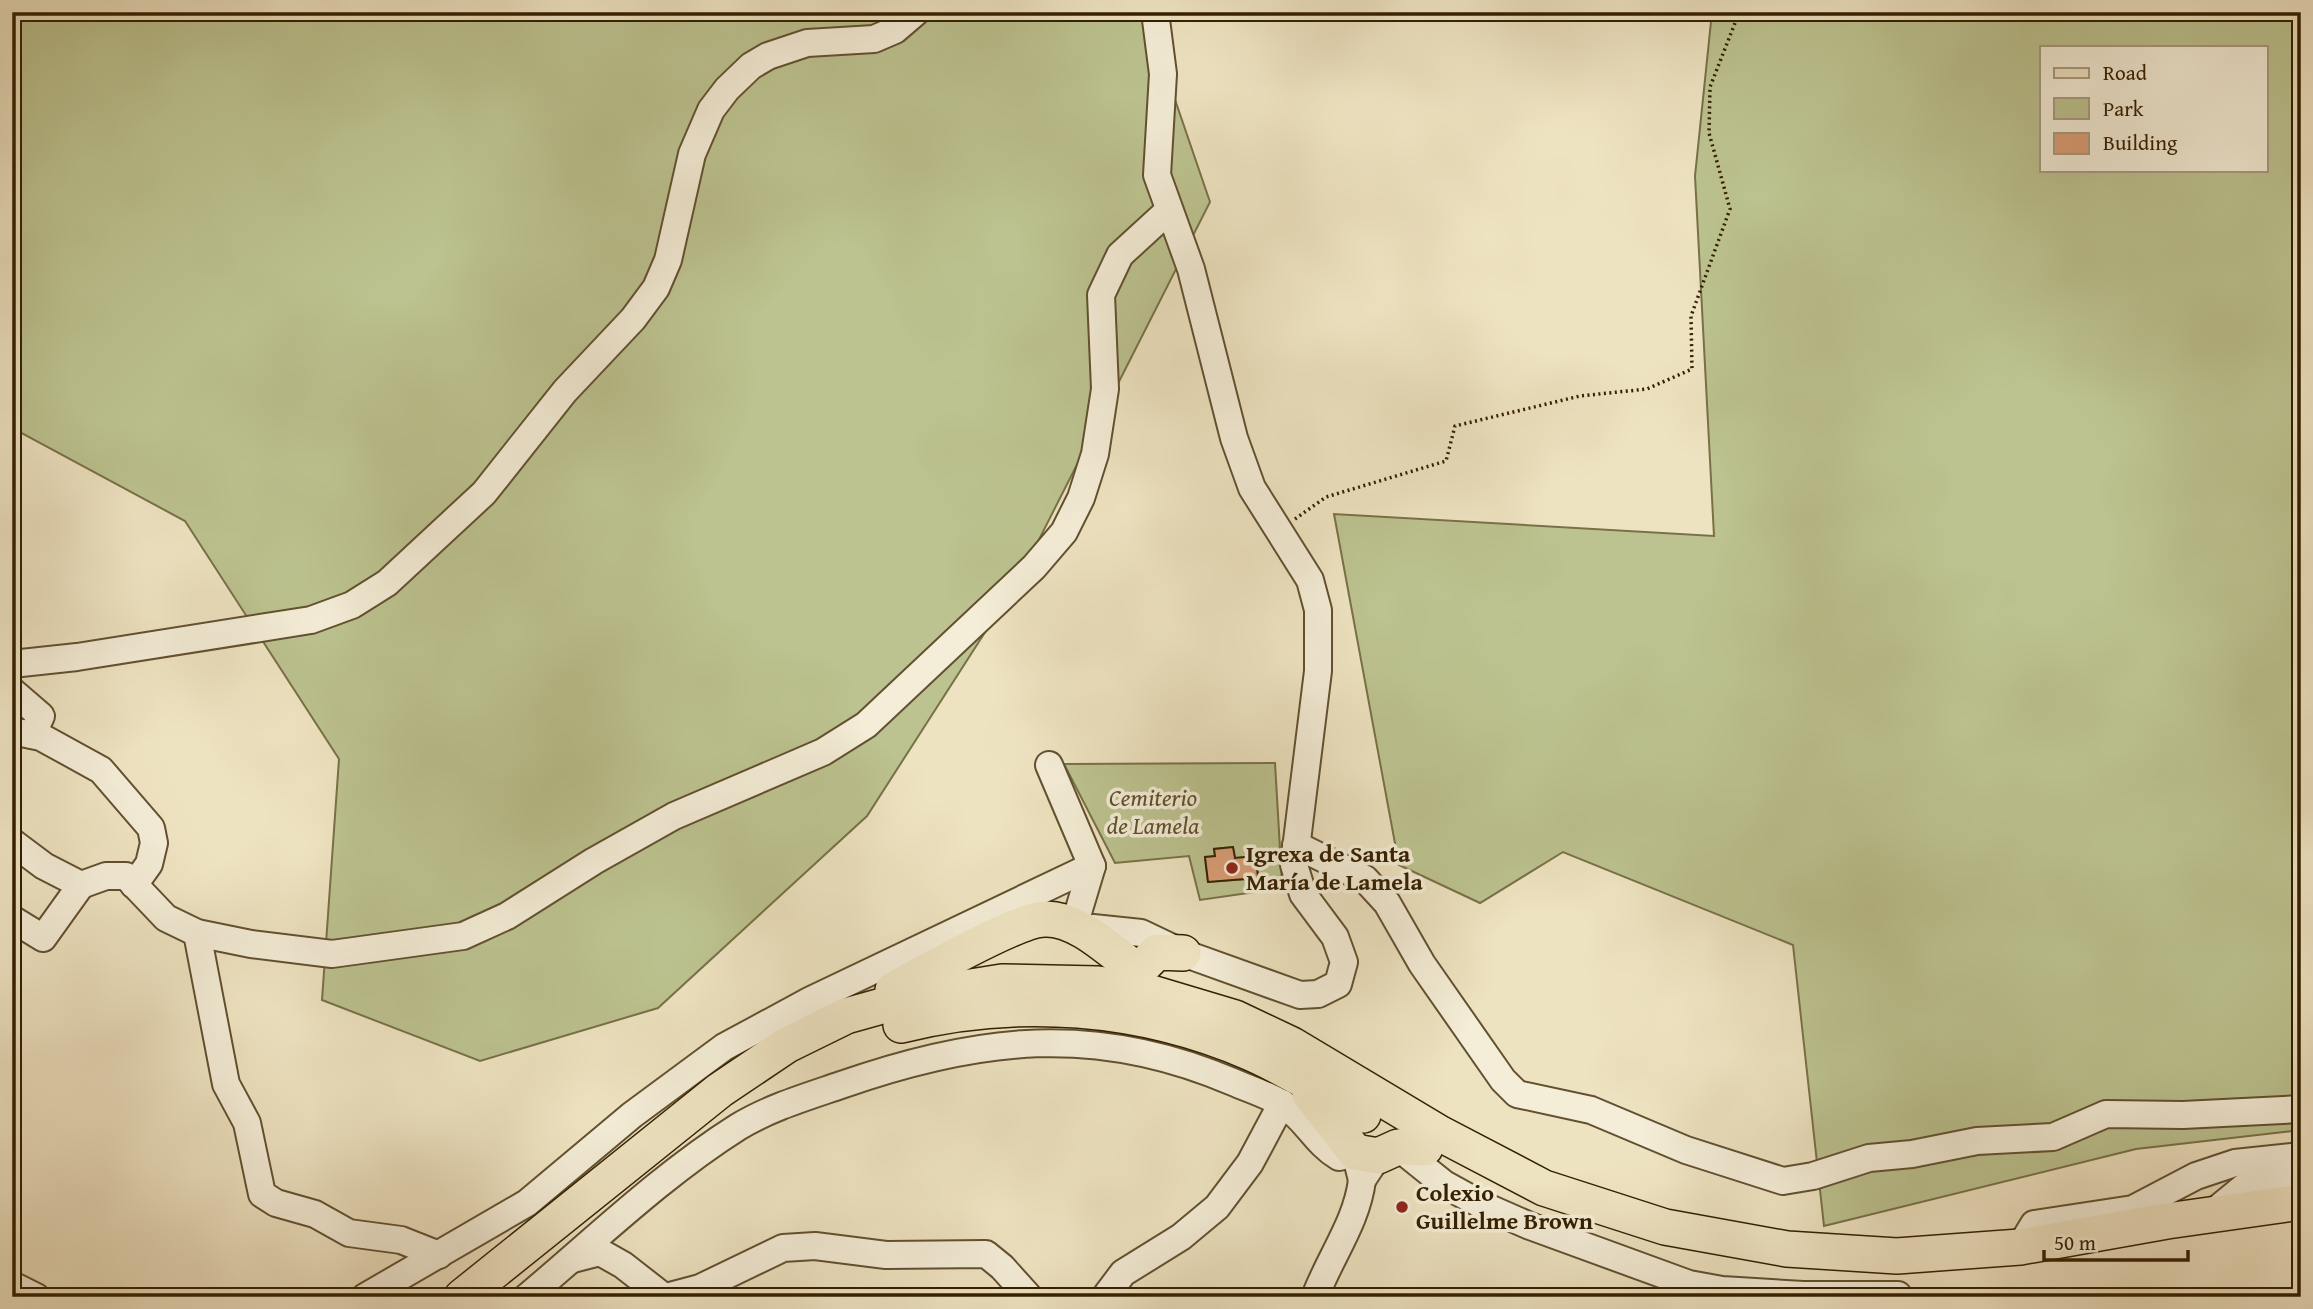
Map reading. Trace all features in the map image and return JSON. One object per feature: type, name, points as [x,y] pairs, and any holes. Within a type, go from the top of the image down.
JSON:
[{"type":"main road","points":[[1007,919],[1002,952],[1012,989]]},
{"type":"main road","points":[[486,1297],[669,1149],[740,1098],[794,1065],[1007,919],[1045,919],[1074,926],[1137,988],[1203,1025],[1274,1055],[1439,1133],[1545,1188],[1665,1227],[1787,1250],[1897,1256],[2021,1247],[2146,1219],[2210,1215],[2301,1202]]},
{"type":"main road","points":[[1137,988],[1157,952],[1183,953]]},
{"type":"main road","points":[[463,1297],[720,1090],[787,1045],[853,1025],[901,1017],[1012,989],[1098,984],[1137,988]]},
{"type":"main road","points":[[853,1025],[993,1009],[1084,1009],[1143,1017],[1274,1055],[1369,1119],[1381,1156]]},
{"type":"main road","points":[[1274,1055],[1315,1098],[1381,1156],[1542,1202],[1606,1226],[1705,1254],[1830,1270],[1962,1271],[2301,1226]]},
{"type":"main road","points":[[1369,1119],[1381,1156]]},
{"type":"main road","points":[[2146,1219],[2237,1224],[2301,1217]]},
{"type":"street","points":[[12,664],[77,657],[311,620],[352,605],[387,583],[484,493],[556,402],[633,319],[656,288],[668,260],[692,154],[711,110],[727,89],[751,66],[768,56],[807,43],[874,39],[895,30],[916,12]]},
{"type":"street","points":[[1049,765],[1092,866],[1074,926],[1141,933],[1183,953],[1300,995],[1318,994],[1338,984],[1344,962],[1335,937],[1303,894],[1294,865],[1318,671],[1318,610],[1310,580],[1252,488],[1234,438],[1191,269],[1157,175],[1163,74],[1155,12]]},
{"type":"street","points":[[15,925],[43,938],[81,885],[125,876],[166,918],[197,933],[251,944],[332,954],[421,944],[463,936],[507,916],[594,861],[674,816],[823,752],[866,724],[1034,567],[1064,532],[1081,498],[1095,454],[1105,389],[1101,295],[1120,254],[1168,211]]},
{"type":"street","points":[[12,691],[41,716],[22,733],[101,770],[150,828],[154,843],[149,864],[134,885]]},
{"type":"street","points":[[12,842],[44,866],[81,885]]},
{"type":"street","points":[[1296,845],[1365,879],[1387,903],[1422,964],[1503,1080],[1517,1094],[1591,1110],[1686,1150],[1762,1177],[1783,1181],[1814,1176],[1869,1158],[1912,1154],[1977,1141],[2053,1137],[2106,1114],[2183,1115],[2301,1108]]},
{"type":"street","points":[[365,1297],[527,1203],[632,1115],[724,1047],[811,1000],[1007,919],[1092,866]]},
{"type":"street","points":[[197,933],[226,1084],[247,1123],[262,1194],[276,1203],[316,1214],[349,1233],[401,1240],[439,1255]]},
{"type":"street","points":[[527,1297],[681,1170],[738,1127],[811,1096],[946,1053],[1039,1041],[1111,1045],[1197,1066],[1282,1103],[1298,1116],[1324,1148],[1339,1157],[1381,1156],[1530,1227],[1689,1284],[1803,1295],[1898,1295]]},
{"type":"street","points":[[1105,1297],[1123,1273],[1181,1237],[1217,1207],[1250,1163],[1282,1103]]},
{"type":"street","points":[[1315,1297],[1327,1265],[1381,1156]]},
{"type":"street","points":[[2146,1219],[2196,1175],[2235,1163],[2301,1156]]},
{"type":"street","points":[[2210,1215],[2244,1187],[2301,1182]]},
{"type":"street","points":[[571,1260],[600,1252],[623,1265],[665,1297],[700,1288],[783,1248],[815,1246],[886,1255],[986,1254],[1002,1267],[1029,1297]]},
{"type":"street","points":[[12,1285],[36,1297]]},
{"type":"path","points":[[1279,531],[1326,497],[1446,461],[1455,426],[1580,396],[1647,389],[1692,369],[1691,316],[1730,209],[1709,133],[1710,87],[1735,23],[1734,12]]},
{"type":"green space","points":[[12,12],[1145,12],[1210,202],[1018,581],[867,816],[658,1008],[480,1061],[322,1000],[339,759],[185,521],[12,428]]},
{"type":"green space","points":[[1712,12],[2301,12],[2301,1130],[2136,1149],[1824,1226],[1793,945],[1563,852],[1480,903],[1399,865],[1334,514],[1714,536],[1695,176]]},
{"type":"green space","name":"Cemiterio de Lamela","points":[[1275,763],[1282,883],[1255,892],[1200,900],[1189,856],[1115,863],[1064,764]],"holes":[[[1233,847],[1235,858],[1256,856],[1258,878],[1208,882],[1205,858],[1215,856],[1214,849]]]},
{"type":"building","name":"Igrexa de Santa María de Lamela","points":[[1233,847],[1235,858],[1256,856],[1258,878],[1208,882],[1205,857],[1215,856],[1214,849]]},
{"type":"place","name":"Igrexa de Santa María de Lamela","points":[[1232,868]]},
{"type":"place","name":"Colexio Guillelme Brown","points":[[1402,1207]]}]
